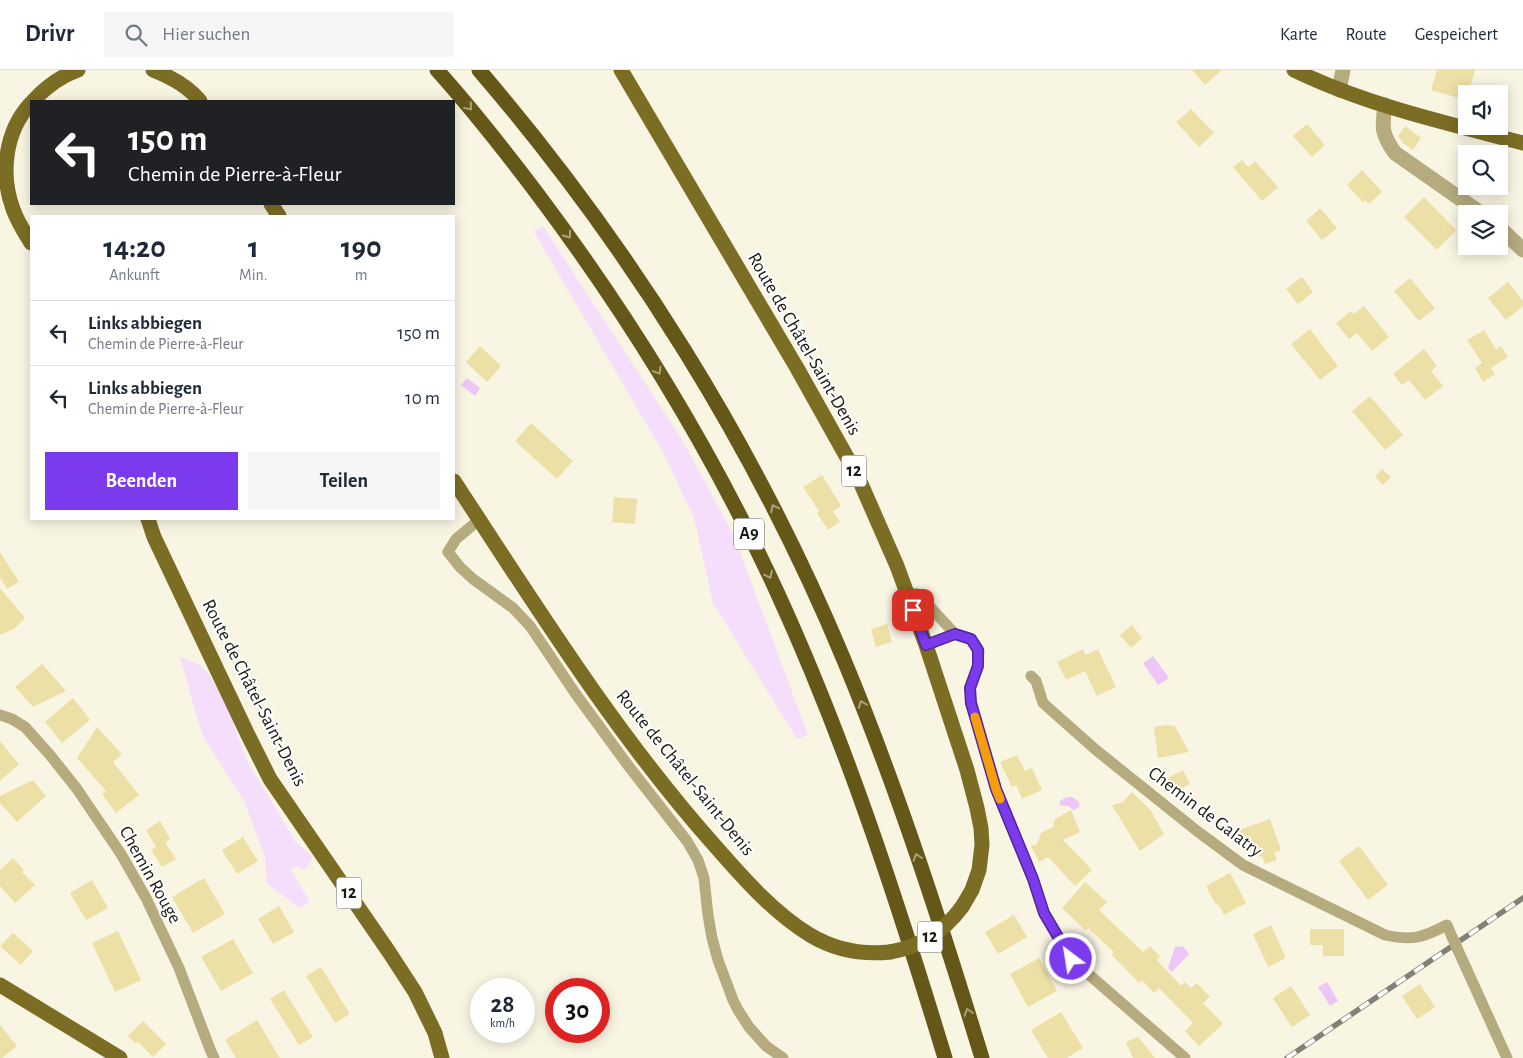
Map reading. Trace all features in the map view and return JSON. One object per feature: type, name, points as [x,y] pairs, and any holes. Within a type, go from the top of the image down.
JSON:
[{"type":"highway","name":"A9","points":[[437,70],[512,160],[604,286],[682,410],[743,523],[777,593],[838,738],[891,886],[945,1058]]},
{"type":"highway","name":"A9","points":[[479,70],[548,155],[608,234],[650,296],[722,412],[791,542],[843,657],[888,770],[936,912],[982,1058]]},
{"type":"main road","points":[[34,100],[60,79],[78,70]]},
{"type":"main road","points":[[153,70],[170,77],[192,91],[199,100]]},
{"type":"main road","name":"Route de Châtel-Saint-Denis","points":[[455,483],[588,683],[621,729],[693,821],[756,890],[795,925],[824,942],[851,952],[890,952],[907,948],[926,940],[947,925],[962,907],[972,890],[979,870],[982,845],[981,828],[978,808],[967,770],[907,592],[858,477],[797,368],[622,70]]},
{"type":"main road","points":[[1294,70],[1320,83],[1385,105],[1523,143]]},
{"type":"main road","points":[[30,105],[4,144],[8,191],[13,210],[30,241]]},
{"type":"main road","name":"Route de Châtel-Saint-Denis","points":[[148,520],[154,537],[270,779],[416,992],[435,1033],[442,1058]]},
{"type":"main road","points":[[0,985],[120,1058]]},
{"type":"street","points":[[1339,90],[1343,70]]},
{"type":"street","points":[[1385,105],[1383,130],[1386,139],[1395,153],[1469,205]]},
{"type":"street","points":[[1508,236],[1523,250]]},
{"type":"street","points":[[479,520],[456,540],[448,552],[473,579],[513,608],[530,626],[575,693],[687,840],[698,860],[704,878],[712,938],[733,1000],[742,1019],[753,1033],[766,1046],[783,1058]]},
{"type":"street","points":[[907,592],[918,594],[955,634],[971,639],[978,650],[978,666],[970,688],[971,703],[996,789],[1033,879],[1044,913],[1071,959],[1185,1058]]},
{"type":"street","points":[[926,645],[955,634]]},
{"type":"street","name":"Chemin de Galatry","points":[[1031,676],[1036,681],[1043,703],[1049,709],[1096,750],[1197,831],[1243,865],[1385,935],[1402,939],[1426,936],[1447,925],[1507,1058]]},
{"type":"street","name":"Chemin Rouge","points":[[0,715],[12,719],[25,727],[50,755],[121,854],[146,898],[180,968],[214,1058]]},
{"type":"shaded area","points":[[543,226],[683,441],[734,536],[808,735],[797,739],[713,603],[694,518],[664,454],[534,232]]},
{"type":"shaded area","points":[[467,378],[480,388],[475,396],[461,385]]},
{"type":"shaded area","points":[[1153,656],[1169,678],[1158,685],[1143,663]]},
{"type":"shaded area","points":[[180,657],[199,664],[209,674],[228,708],[247,761],[296,842],[313,857],[305,870],[296,866],[291,870],[310,902],[300,908],[267,884],[265,857],[244,801],[204,738]]},
{"type":"shaded area","points":[[1071,797],[1077,800],[1080,806],[1073,810],[1068,806],[1060,805],[1060,801]]},
{"type":"shaded area","points":[[1183,946],[1189,954],[1172,972],[1168,968],[1175,947]]},
{"type":"shaded area","points":[[1327,982],[1338,1001],[1330,1006],[1318,987]]},
{"type":"building","points":[[1192,70],[1222,70],[1205,85]]},
{"type":"building","points":[[1437,70],[1475,70],[1471,85],[1458,85],[1458,98],[1431,90]]},
{"type":"building","points":[[1191,109],[1214,133],[1199,147],[1176,122]]},
{"type":"building","points":[[1307,124],[1325,145],[1312,157],[1293,136]]},
{"type":"building","points":[[1405,126],[1421,138],[1413,150],[1403,143],[1398,136]]},
{"type":"building","points":[[1242,160],[1248,167],[1255,161],[1278,187],[1262,201],[1233,167]]},
{"type":"building","points":[[1362,170],[1382,192],[1369,204],[1365,200],[1363,202],[1347,185]]},
{"type":"building","points":[[1424,197],[1456,230],[1437,250],[1404,217]]},
{"type":"building","points":[[1320,208],[1337,228],[1322,240],[1306,221]]},
{"type":"building","points":[[1302,277],[1313,292],[1298,304],[1286,289]]},
{"type":"building","points":[[1410,278],[1435,308],[1419,321],[1394,291]]},
{"type":"building","points":[[1508,282],[1523,301],[1523,306],[1506,320],[1488,298]]},
{"type":"building","points":[[1364,306],[1389,337],[1372,351],[1357,333],[1349,339],[1336,323],[1351,311],[1354,314]]},
{"type":"building","points":[[1310,329],[1338,366],[1320,380],[1291,344]]},
{"type":"building","points":[[1484,330],[1496,349],[1501,346],[1508,357],[1491,368],[1495,374],[1483,382],[1475,368],[1482,363],[1467,340]]},
{"type":"building","points":[[480,346],[501,366],[487,382],[466,362]]},
{"type":"building","points":[[1424,349],[1437,366],[1431,371],[1443,386],[1425,400],[1409,380],[1402,385],[1393,374]]},
{"type":"building","points":[[1370,396],[1403,435],[1385,450],[1352,411]]},
{"type":"building","points":[[531,423],[573,461],[557,479],[515,441]]},
{"type":"building","points":[[1382,469],[1391,477],[1383,485],[1375,477]]},
{"type":"building","points":[[822,475],[841,506],[833,511],[840,522],[828,530],[817,513],[819,511],[803,487]]},
{"type":"building","points":[[614,497],[637,499],[635,524],[612,522]]},
{"type":"building","points":[[0,552],[19,582],[7,589],[0,578]]},
{"type":"building","points":[[0,588],[25,618],[14,629],[0,635]]},
{"type":"building","points":[[887,624],[892,642],[876,647],[871,629]]},
{"type":"building","points":[[1132,625],[1142,638],[1131,648],[1120,635]]},
{"type":"building","points":[[1083,649],[1086,655],[1098,649],[1116,687],[1097,696],[1085,671],[1066,680],[1057,662]]},
{"type":"building","points":[[42,664],[66,691],[33,707],[15,687]]},
{"type":"building","points":[[73,698],[90,720],[62,743],[45,722]]},
{"type":"building","points":[[1175,726],[1189,752],[1158,758],[1154,727]]},
{"type":"building","points":[[97,727],[122,754],[113,762],[139,795],[116,813],[102,794],[106,791],[77,758]]},
{"type":"building","points":[[0,741],[19,764],[0,781]]},
{"type":"building","points":[[1017,755],[1025,771],[1032,768],[1042,790],[1022,799],[1016,785],[1012,787],[1000,762]]},
{"type":"building","points":[[1183,770],[1190,784],[1175,792],[1168,778]]},
{"type":"building","points":[[33,780],[46,796],[17,822],[0,803],[0,796]]},
{"type":"building","points":[[1132,792],[1151,811],[1164,834],[1140,851],[1112,805],[1123,802]]},
{"type":"building","points":[[1071,810],[1080,832],[1063,840],[1092,870],[1075,886],[1048,857],[1039,862],[1031,846],[1037,844],[1041,833],[1053,827],[1055,819]]},
{"type":"building","points":[[1270,819],[1281,850],[1274,853],[1277,860],[1265,864],[1262,856],[1259,857],[1253,841],[1241,845],[1236,831]]},
{"type":"building","points":[[160,821],[170,839],[165,842],[176,859],[162,867],[151,850],[156,847],[146,830]]},
{"type":"building","points":[[243,837],[258,861],[237,874],[222,850]]},
{"type":"building","points":[[1359,846],[1388,885],[1368,900],[1339,861]]},
{"type":"building","points":[[13,858],[24,870],[22,872],[35,885],[15,903],[0,886],[0,870]]},
{"type":"building","points":[[1230,873],[1246,903],[1224,915],[1218,904],[1216,905],[1206,886]]},
{"type":"building","points":[[204,878],[225,914],[193,933],[172,897]]},
{"type":"building","points":[[92,880],[108,908],[86,920],[70,893]]},
{"type":"building","points":[[1085,882],[1107,902],[1099,910],[1143,952],[1150,946],[1160,957],[1157,960],[1181,986],[1185,982],[1191,988],[1197,983],[1210,997],[1203,1003],[1223,1024],[1199,1046],[1185,1031],[1193,1023],[1159,988],[1154,993],[1142,980],[1139,983],[1112,955],[1114,952],[1088,928],[1086,931],[1062,908]]},
{"type":"building","points":[[279,906],[294,932],[273,944],[258,919]]},
{"type":"building","points":[[1014,915],[1027,937],[998,954],[985,932]]},
{"type":"building","points":[[1271,925],[1286,958],[1268,967],[1253,934]]},
{"type":"building","points":[[1310,929],[1344,929],[1344,956],[1323,956],[1323,945],[1310,945]]},
{"type":"building","points":[[118,931],[141,980],[115,992],[92,943]]},
{"type":"building","points":[[13,933],[33,951],[21,965],[0,946]]},
{"type":"building","points":[[233,939],[253,973],[221,991],[201,957]]},
{"type":"building","points":[[1039,958],[1057,991],[1028,1007],[1010,974]]},
{"type":"building","points":[[321,967],[350,1014],[335,1023],[306,976]]},
{"type":"building","points":[[1420,984],[1435,1007],[1417,1019],[1402,996]]},
{"type":"building","points":[[1291,986],[1310,1015],[1292,1027],[1273,998]]},
{"type":"building","points":[[284,990],[313,1037],[299,1045],[270,999]]},
{"type":"building","points":[[1061,1012],[1083,1048],[1067,1058],[1048,1058],[1031,1030]]},
{"type":"building","points":[[257,1020],[280,1058],[236,1058],[225,1040]]},
{"type":"building","points":[[143,1021],[166,1044],[153,1057],[138,1042],[136,1044],[128,1036]]},
{"type":"building","points":[[0,1025],[17,1046],[2,1058],[0,1058]]},
{"type":"building","points":[[1138,1037],[1155,1058],[1133,1058],[1126,1042]]},
{"type":"railway","points":[[1287,1058],[1523,898]]},
{"type":"slow traffic","points":[[975,717],[1000,799]]},
{"type":"route","points":[[913,610],[926,645],[955,634],[971,639],[978,650],[978,666],[970,688],[971,703],[996,789],[1033,879],[1044,913],[1071,959]]}]
